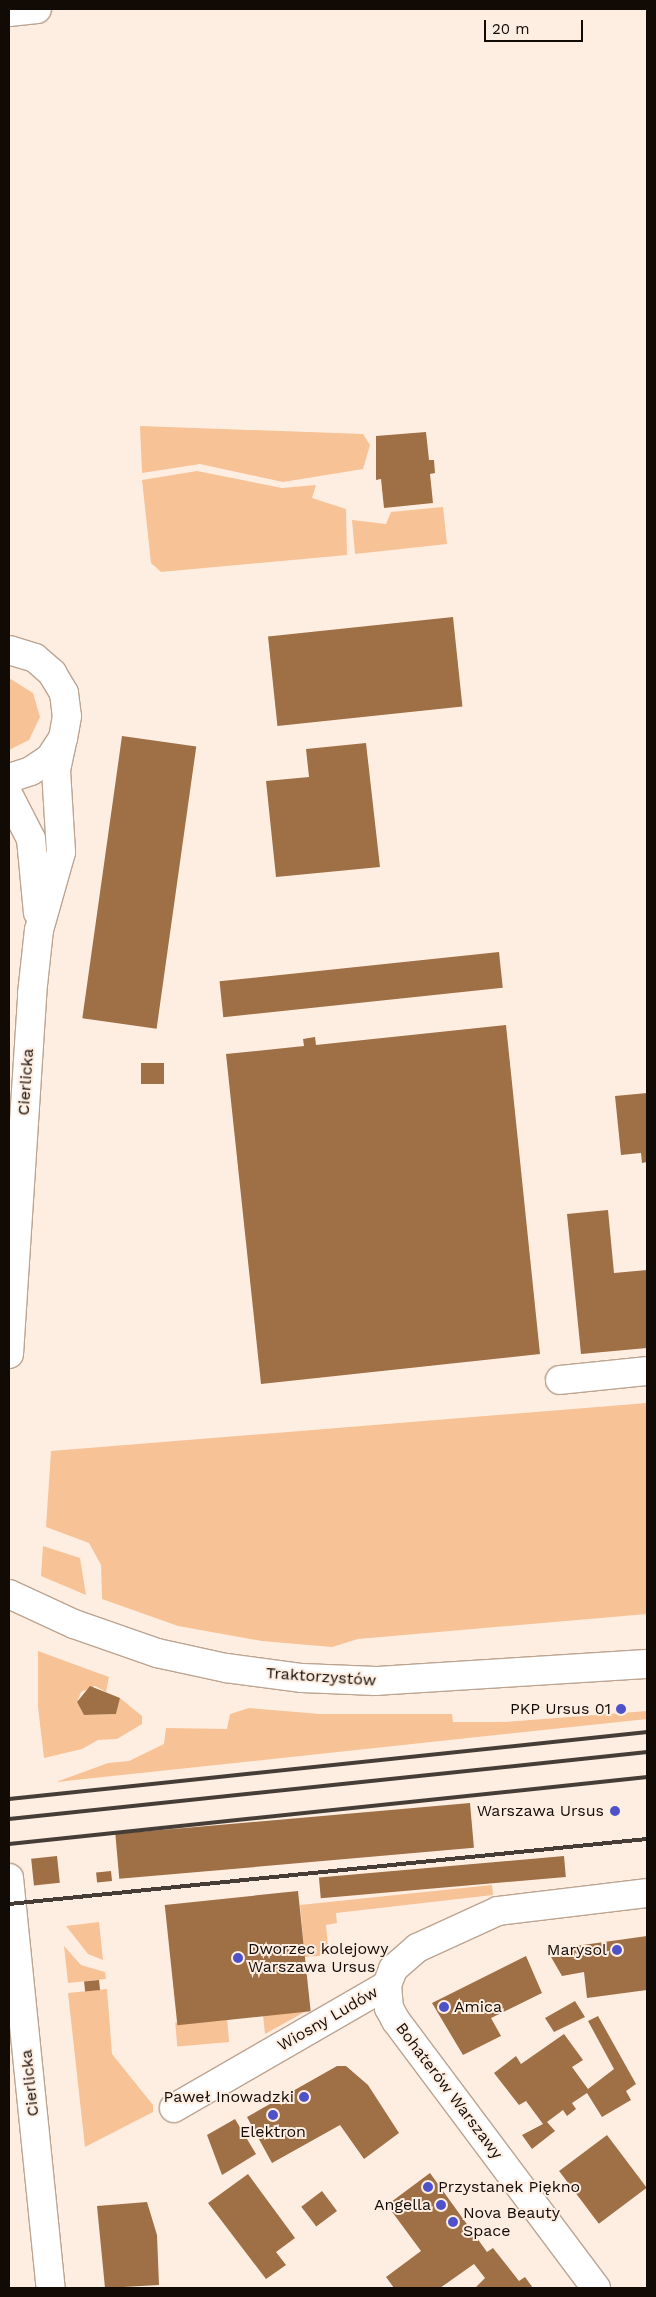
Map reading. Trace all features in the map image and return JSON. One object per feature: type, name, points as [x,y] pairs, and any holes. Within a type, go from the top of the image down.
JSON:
[{"type":"street","points":[[9,12],[37,9]]},
{"type":"street","name":"Cierlicka","points":[[10,649],[34,658],[57,678],[67,708],[56,770],[61,852],[39,930]]},
{"type":"street","points":[[9,778],[44,763],[63,738]]},
{"type":"street","name":"Cierlicka","points":[[9,796],[21,812],[31,838],[39,930],[9,1354]]},
{"type":"street","points":[[560,1380],[647,1371]]},
{"type":"street","name":"Traktorzystów","points":[[9,1594],[74,1624],[157,1653],[226,1668],[302,1678],[376,1681],[647,1664]]},
{"type":"street","name":"Cierlicka","points":[[9,1878],[51,2288]]},
{"type":"street","name":"Wiosny Ludów","points":[[174,2108],[387,1985],[393,1970],[417,1948],[498,1911],[647,1893]]},
{"type":"street","name":"Bohaterów Warszawy","points":[[387,1985],[389,2008],[396,2021],[596,2288]]},
{"type":"shaded area","points":[[140,426],[363,434],[370,445],[363,469],[283,482],[200,464],[142,473]]},
{"type":"shaded area","points":[[197,471],[282,488],[316,485],[312,498],[346,509],[347,555],[161,572],[151,563],[142,480]]},
{"type":"shaded area","points":[[443,507],[447,544],[355,554],[352,520],[386,524],[391,512]]},
{"type":"shaded area","points":[[9,678],[33,693],[40,717],[29,740],[9,750]]},
{"type":"shaded area","points":[[647,1403],[647,1614],[358,1639],[332,1647],[262,1641],[178,1626],[102,1599],[101,1565],[89,1543],[46,1527],[51,1451]]},
{"type":"shaded area","points":[[43,1546],[80,1558],[86,1595],[41,1576]]},
{"type":"shaded area","points":[[38,1651],[109,1677],[106,1692],[95,1686],[81,1692],[77,1702],[84,1715],[116,1714],[120,1698],[142,1716],[142,1724],[117,1739],[98,1740],[82,1749],[44,1758],[38,1707]]},
{"type":"shaded area","points":[[249,1708],[320,1714],[452,1714],[453,1722],[504,1722],[647,1711],[647,1719],[56,1782],[108,1763],[129,1761],[164,1744],[166,1728],[227,1729],[230,1714]]},
{"type":"shaded area","points":[[492,1885],[493,1895],[336,1913],[337,1923],[326,1925],[329,1955],[305,1957],[300,1905]]},
{"type":"shaded area","points":[[99,1922],[103,1960],[88,1954],[66,1926]]},
{"type":"shaded area","points":[[64,1946],[81,1965],[105,1972],[106,1979],[68,1983]]},
{"type":"shaded area","points":[[107,1989],[112,2054],[153,2105],[153,2112],[85,2147],[68,1993]]},
{"type":"shaded area","points":[[308,2010],[265,2034],[263,2015]]},
{"type":"shaded area","points":[[227,2018],[229,2042],[177,2046],[175,2023]]},
{"type":"building","points":[[426,432],[429,460],[434,460],[435,473],[430,474],[433,503],[384,508],[381,479],[376,480],[376,436]]},
{"type":"building","points":[[453,617],[462,707],[277,726],[268,636]]},
{"type":"building","points":[[122,736],[196,746],[157,1029],[82,1018]]},
{"type":"building","points":[[366,743],[380,867],[276,877],[266,781],[309,777],[306,749]]},
{"type":"building","points":[[499,952],[503,988],[223,1017],[220,981]]},
{"type":"building","points":[[506,1025],[540,1354],[261,1384],[226,1054],[304,1046],[303,1039],[315,1037],[316,1045]]},
{"type":"building","points":[[141,1063],[164,1063],[164,1084],[141,1084]]},
{"type":"building","points":[[647,1093],[647,1162],[642,1163],[641,1153],[621,1155],[615,1096]]},
{"type":"building","points":[[608,1210],[614,1273],[647,1270],[647,1348],[581,1354],[567,1214]]},
{"type":"building","points":[[90,1686],[120,1698],[116,1714],[84,1715],[77,1702]]},
{"type":"building","points":[[470,1803],[474,1848],[119,1879],[115,1834]]},
{"type":"building","points":[[57,1856],[60,1883],[34,1886],[31,1859]]},
{"type":"building","points":[[564,1856],[566,1877],[321,1898],[319,1877]]},
{"type":"building","points":[[111,1871],[112,1881],[97,1883],[96,1873]]},
{"type":"building","name":"Dworzec kolejowy Warszawa Ursus","points":[[298,1891],[311,2011],[177,2025],[165,1905]]},
{"type":"building","points":[[647,1936],[647,1990],[587,1998],[584,1972],[562,1976],[547,1950]]},
{"type":"building","points":[[526,1956],[542,1993],[491,2018],[501,2036],[463,2055],[432,2003]]},
{"type":"building","points":[[99,1980],[100,1990],[85,1992],[84,1982]]},
{"type":"building","points":[[575,2001],[585,2017],[554,2032],[545,2018]]},
{"type":"building","points":[[598,2016],[636,2084],[626,2091],[631,2100],[602,2117],[587,2093],[572,2103],[576,2109],[567,2116],[563,2110],[547,2122],[555,2131],[532,2149],[522,2135],[543,2124],[526,2101],[519,2105],[494,2073],[516,2056],[521,2064],[564,2034],[583,2060],[572,2067],[588,2089],[614,2069],[588,2021]]},
{"type":"building","points":[[337,2066],[346,2066],[368,2085],[399,2133],[364,2159],[340,2125],[272,2163],[247,2117]]},
{"type":"building","points":[[235,2119],[256,2154],[222,2175],[207,2135]]},
{"type":"building","points":[[607,2135],[647,2188],[599,2224],[559,2171]]},
{"type":"building","points":[[430,2173],[487,2252],[493,2248],[519,2281],[525,2277],[533,2288],[475,2288],[485,2278],[474,2264],[440,2288],[394,2288],[386,2277],[421,2251],[387,2205]]},
{"type":"building","points":[[248,2174],[295,2238],[276,2252],[286,2265],[266,2279],[208,2203]]},
{"type":"building","points":[[322,2191],[337,2211],[316,2227],[301,2207]]},
{"type":"building","points":[[147,2202],[157,2235],[159,2285],[105,2288],[97,2206]]},
{"type":"railway","points":[[9,1799],[647,1732]]},
{"type":"railway","points":[[9,1819],[647,1752]]},
{"type":"railway","points":[[9,1844],[647,1777]]},
{"type":"railway","points":[[9,1904],[647,1839]]},
{"type":"place","name":"PKP Ursus 01","points":[[621,1709]]},
{"type":"place","name":"Warszawa Ursus","points":[[615,1811]]},
{"type":"place","name":"Marysol","points":[[617,1950]]},
{"type":"place","name":"Dworzec kolejowy Warszawa Ursus","points":[[238,1958]]},
{"type":"place","name":"Amica","points":[[444,2007]]},
{"type":"place","name":"Paweł Inowadzki","points":[[304,2097]]},
{"type":"place","name":"Elektron","points":[[273,2115]]},
{"type":"place","name":"Przystanek Piękno","points":[[428,2187]]},
{"type":"place","name":"Angella","points":[[441,2205]]},
{"type":"place","name":"Nova Beauty Space","points":[[453,2222]]}]
